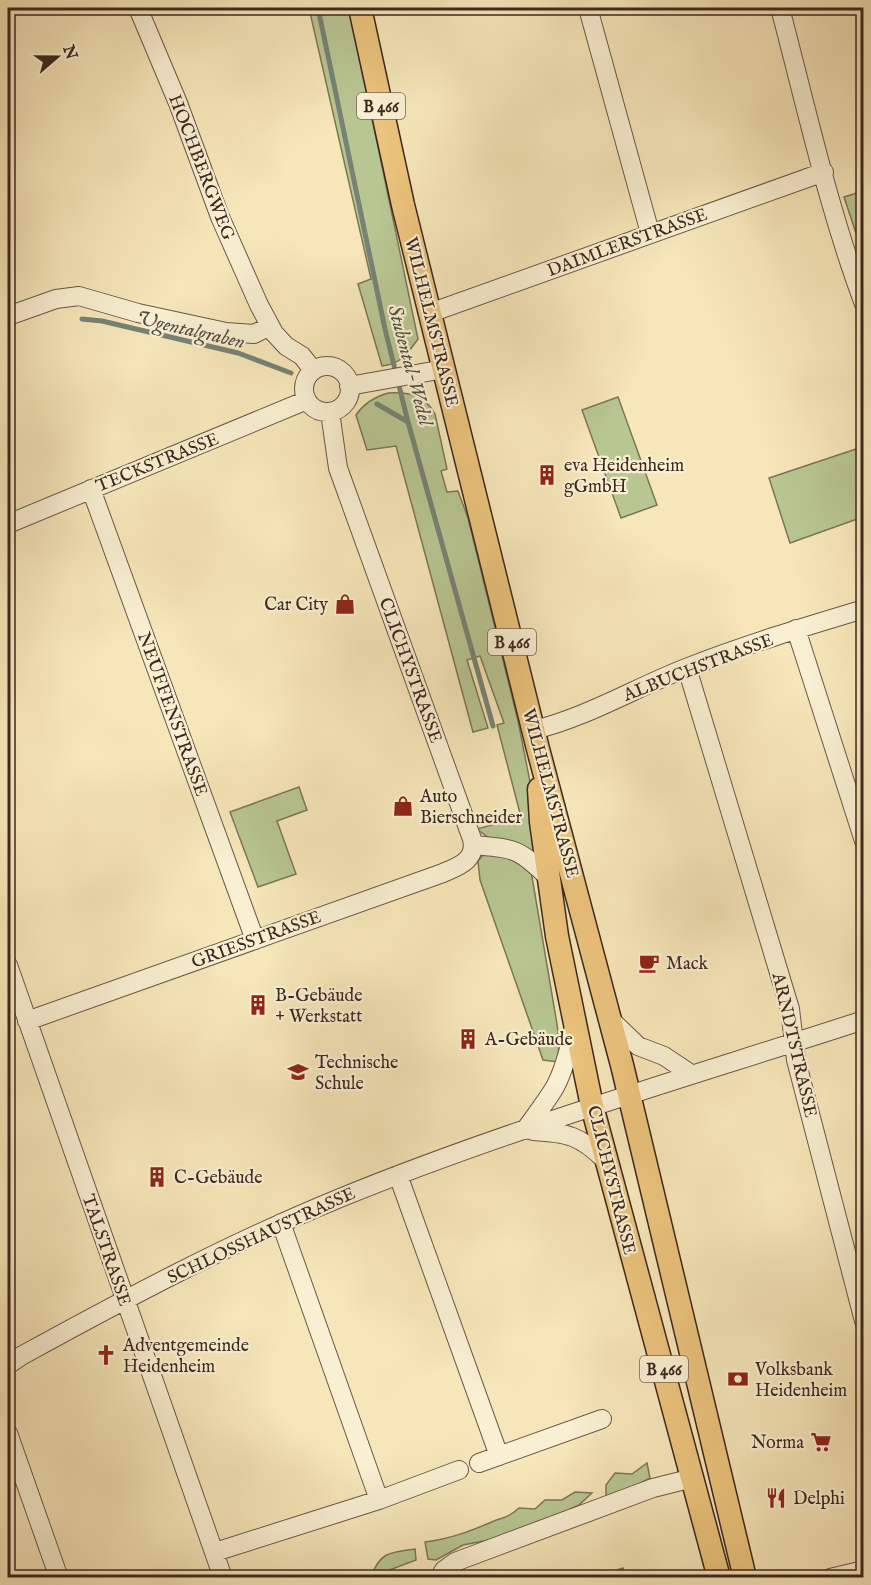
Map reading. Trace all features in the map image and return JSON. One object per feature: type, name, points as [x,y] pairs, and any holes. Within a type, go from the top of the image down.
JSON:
[{"type":"main road","name":"WILHELMSTRASSE","points":[[360,8],[383,118],[430,313],[536,740],[610,1019],[745,1578]]},
{"type":"main road","name":"CLICHYSTRASSE","points":[[536,740],[541,822],[557,936],[592,1106],[719,1578]]},
{"type":"street","name":"HOCHBERGWEG","points":[[138,8],[178,103],[220,217],[270,326],[280,340],[302,356],[313,370]]},
{"type":"street","points":[[588,8],[650,233]]},
{"type":"street","points":[[780,8],[846,252],[864,304]]},
{"type":"street","name":"DAIMLERSTRASSE","points":[[430,313],[824,172]]},
{"type":"street","points":[[8,316],[56,299],[79,296],[138,313],[232,333],[254,334],[270,326]]},
{"type":"street","points":[[332,366],[344,373],[349,386],[350,392],[345,403],[330,412],[314,408],[307,400],[304,384],[313,370],[332,366]]},
{"type":"street","points":[[349,386],[444,369]]},
{"type":"street","name":"TECKSTRASSE","points":[[8,524],[307,400]]},
{"type":"street","name":"CLICHYSTRASSE","points":[[330,412],[338,468],[474,845]]},
{"type":"street","name":"NEUFFENSTRASSE","points":[[91,489],[255,940]]},
{"type":"street","name":"ALBUCHSTRASSE","points":[[536,740],[564,722],[687,668],[796,629],[864,609]]},
{"type":"street","points":[[796,629],[864,841]]},
{"type":"street","name":"ARNDTSTRASSE","points":[[687,668],[790,1009],[792,1043],[864,1321]]},
{"type":"street","points":[[474,845],[516,851],[528,858],[549,878]]},
{"type":"street","name":"GRIESSTRASSE","points":[[27,1021],[462,865],[470,857],[474,845]]},
{"type":"street","name":"TALSTRASSE","points":[[8,965],[12,991],[27,1021],[224,1578]]},
{"type":"street","points":[[610,1019],[638,1046],[664,1056],[691,1074]]},
{"type":"street","name":"SCHLOSSHAUSTRASSE","points":[[8,1365],[124,1299],[281,1223],[398,1175],[592,1106],[864,1020]]},
{"type":"street","points":[[525,1130],[555,1087],[568,1053],[575,1022]]},
{"type":"street","name":"SCHLOSSHAUSTRASSE","points":[[525,1130],[565,1133],[589,1145],[606,1161]]},
{"type":"street","points":[[398,1175],[499,1456]]},
{"type":"street","points":[[281,1223],[379,1500]]},
{"type":"street","points":[[479,1463],[602,1419]]},
{"type":"street","points":[[8,1434],[59,1578]]},
{"type":"street","points":[[215,1552],[379,1500],[459,1470]]},
{"type":"street","points":[[439,1578],[444,1570],[455,1562],[653,1488],[693,1478]]},
{"type":"street","points":[[830,1578],[864,1570]]},
{"type":"green space","points":[[309,8],[349,8],[418,339],[403,357],[389,365],[382,366],[358,284],[371,279]]},
{"type":"green space","points":[[864,191],[863,248],[844,197]]},
{"type":"green space","points":[[388,393],[416,396],[435,414],[447,469],[441,471],[447,492],[458,491],[468,518],[518,721],[533,797],[537,850],[533,854],[489,838],[477,829],[521,817],[497,725],[504,723],[480,656],[467,660],[488,728],[473,732],[396,446],[367,450],[356,415],[370,401]]},
{"type":"green space","points":[[618,397],[657,505],[621,518],[582,410]]},
{"type":"green space","points":[[859,448],[863,462],[863,517],[790,543],[769,478]]},
{"type":"green space","points":[[299,787],[307,810],[277,821],[296,874],[258,887],[230,812]]},
{"type":"green space","points":[[509,855],[531,871],[557,1024],[558,1062],[543,1060],[480,880],[478,861],[482,856]]},
{"type":"green space","points":[[647,1463],[650,1478],[606,1501],[606,1485],[615,1473],[632,1474]]},
{"type":"green space","points":[[575,1492],[592,1493],[579,1505],[552,1518],[536,1522],[509,1536],[463,1545],[436,1560],[428,1559],[425,1542],[460,1534],[507,1516],[519,1508],[535,1509],[545,1500],[562,1500]]},
{"type":"green space","points":[[415,1549],[416,1560],[371,1577],[382,1558],[399,1551]]},
{"type":"green space","points":[[623,1568],[626,1577],[598,1576]]},
{"type":"waterway","name":"Stubental-Wedel","points":[[318,8],[385,329],[408,422],[493,726]]},
{"type":"waterway","name":"Ugentalgraben","points":[[82,319],[102,321],[238,353],[291,373]]},
{"type":"waterway","name":"Ugentalgraben","points":[[377,404],[408,422]]},
{"type":"place","name":"eva Heidenheim gGmbH","points":[[547,475]]},
{"type":"place","name":"Car City","points":[[345,604]]},
{"type":"place","name":"Auto Bierschneider","points":[[403,806]]},
{"type":"place","name":"Mack","points":[[649,963]]},
{"type":"place","name":"B-Gebäude + Werkstatt","points":[[258,1005]]},
{"type":"place","name":"A-Gebäude","points":[[468,1039]]},
{"type":"place","name":"Technische Schule","points":[[298,1072]]},
{"type":"place","name":"C-Gebäude","points":[[157,1177]]},
{"type":"place","name":"Adventgemeinde Heidenheim","points":[[106,1355]]},
{"type":"place","name":"Volksbank Heidenheim","points":[[738,1379]]},
{"type":"place","name":"Norma","points":[[821,1442]]},
{"type":"place","name":"Delphi","points":[[776,1498]]}]
